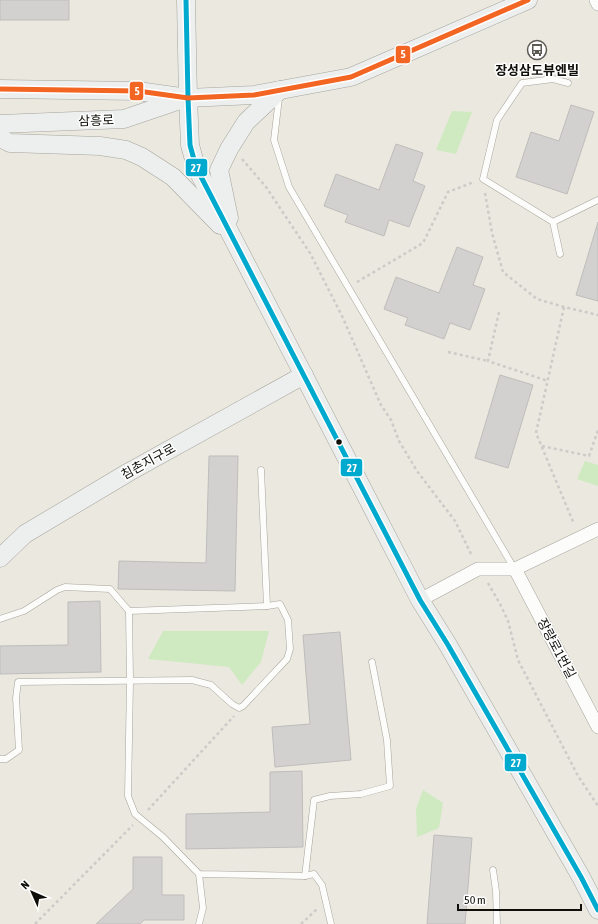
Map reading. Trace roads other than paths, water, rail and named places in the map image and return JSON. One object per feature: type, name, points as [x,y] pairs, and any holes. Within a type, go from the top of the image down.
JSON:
[{"type":"main road","points":[[186,0],[190,145],[196,167],[420,600],[456,659],[581,877],[598,910]]},
{"type":"main road","points":[[0,89],[138,91],[188,98],[254,95],[351,77],[528,0]]},
{"type":"main road","points":[[234,240],[219,170],[229,149],[246,122],[280,90]]},
{"type":"main road","name":"삼흥로","points":[[0,124],[124,119],[188,98]]},
{"type":"main road","points":[[0,138],[10,143],[100,146],[126,150],[142,157],[173,177],[234,240]]},
{"type":"main road","name":"침촌지구로","points":[[0,558],[25,534],[129,472],[304,375]]},
{"type":"street","points":[[596,0],[598,4]]},
{"type":"street","points":[[420,600],[478,569],[515,569],[598,529]]},
{"type":"street","name":"장량로1번길","points":[[515,569],[598,727]]},
{"type":"lane","points":[[560,254],[553,222],[482,179],[497,120],[522,83],[553,79],[568,83]]},
{"type":"lane","points":[[280,90],[274,140],[289,187],[515,569]]},
{"type":"lane","points":[[553,222],[598,200]]},
{"type":"lane","points":[[261,470],[267,606]]},
{"type":"lane","points":[[0,619],[24,611],[57,590],[65,587],[110,588],[129,610],[130,681],[128,796],[135,814],[163,837],[199,874],[203,908],[199,924]]},
{"type":"lane","points":[[0,759],[6,758],[19,750],[16,698],[18,682],[192,680],[211,685],[232,704],[239,708],[243,706],[284,663],[290,649],[288,620],[280,604],[267,606],[129,610]]},
{"type":"lane","points":[[305,876],[314,800],[330,796],[361,794],[390,786],[387,740],[372,662]]},
{"type":"lane","points":[[494,870],[497,924]]},
{"type":"lane","points":[[199,874],[305,876],[314,874],[322,886],[331,924]]},
{"type":"place","name":"장성삼도뷰엔빌","points":[[537,50]]}]
